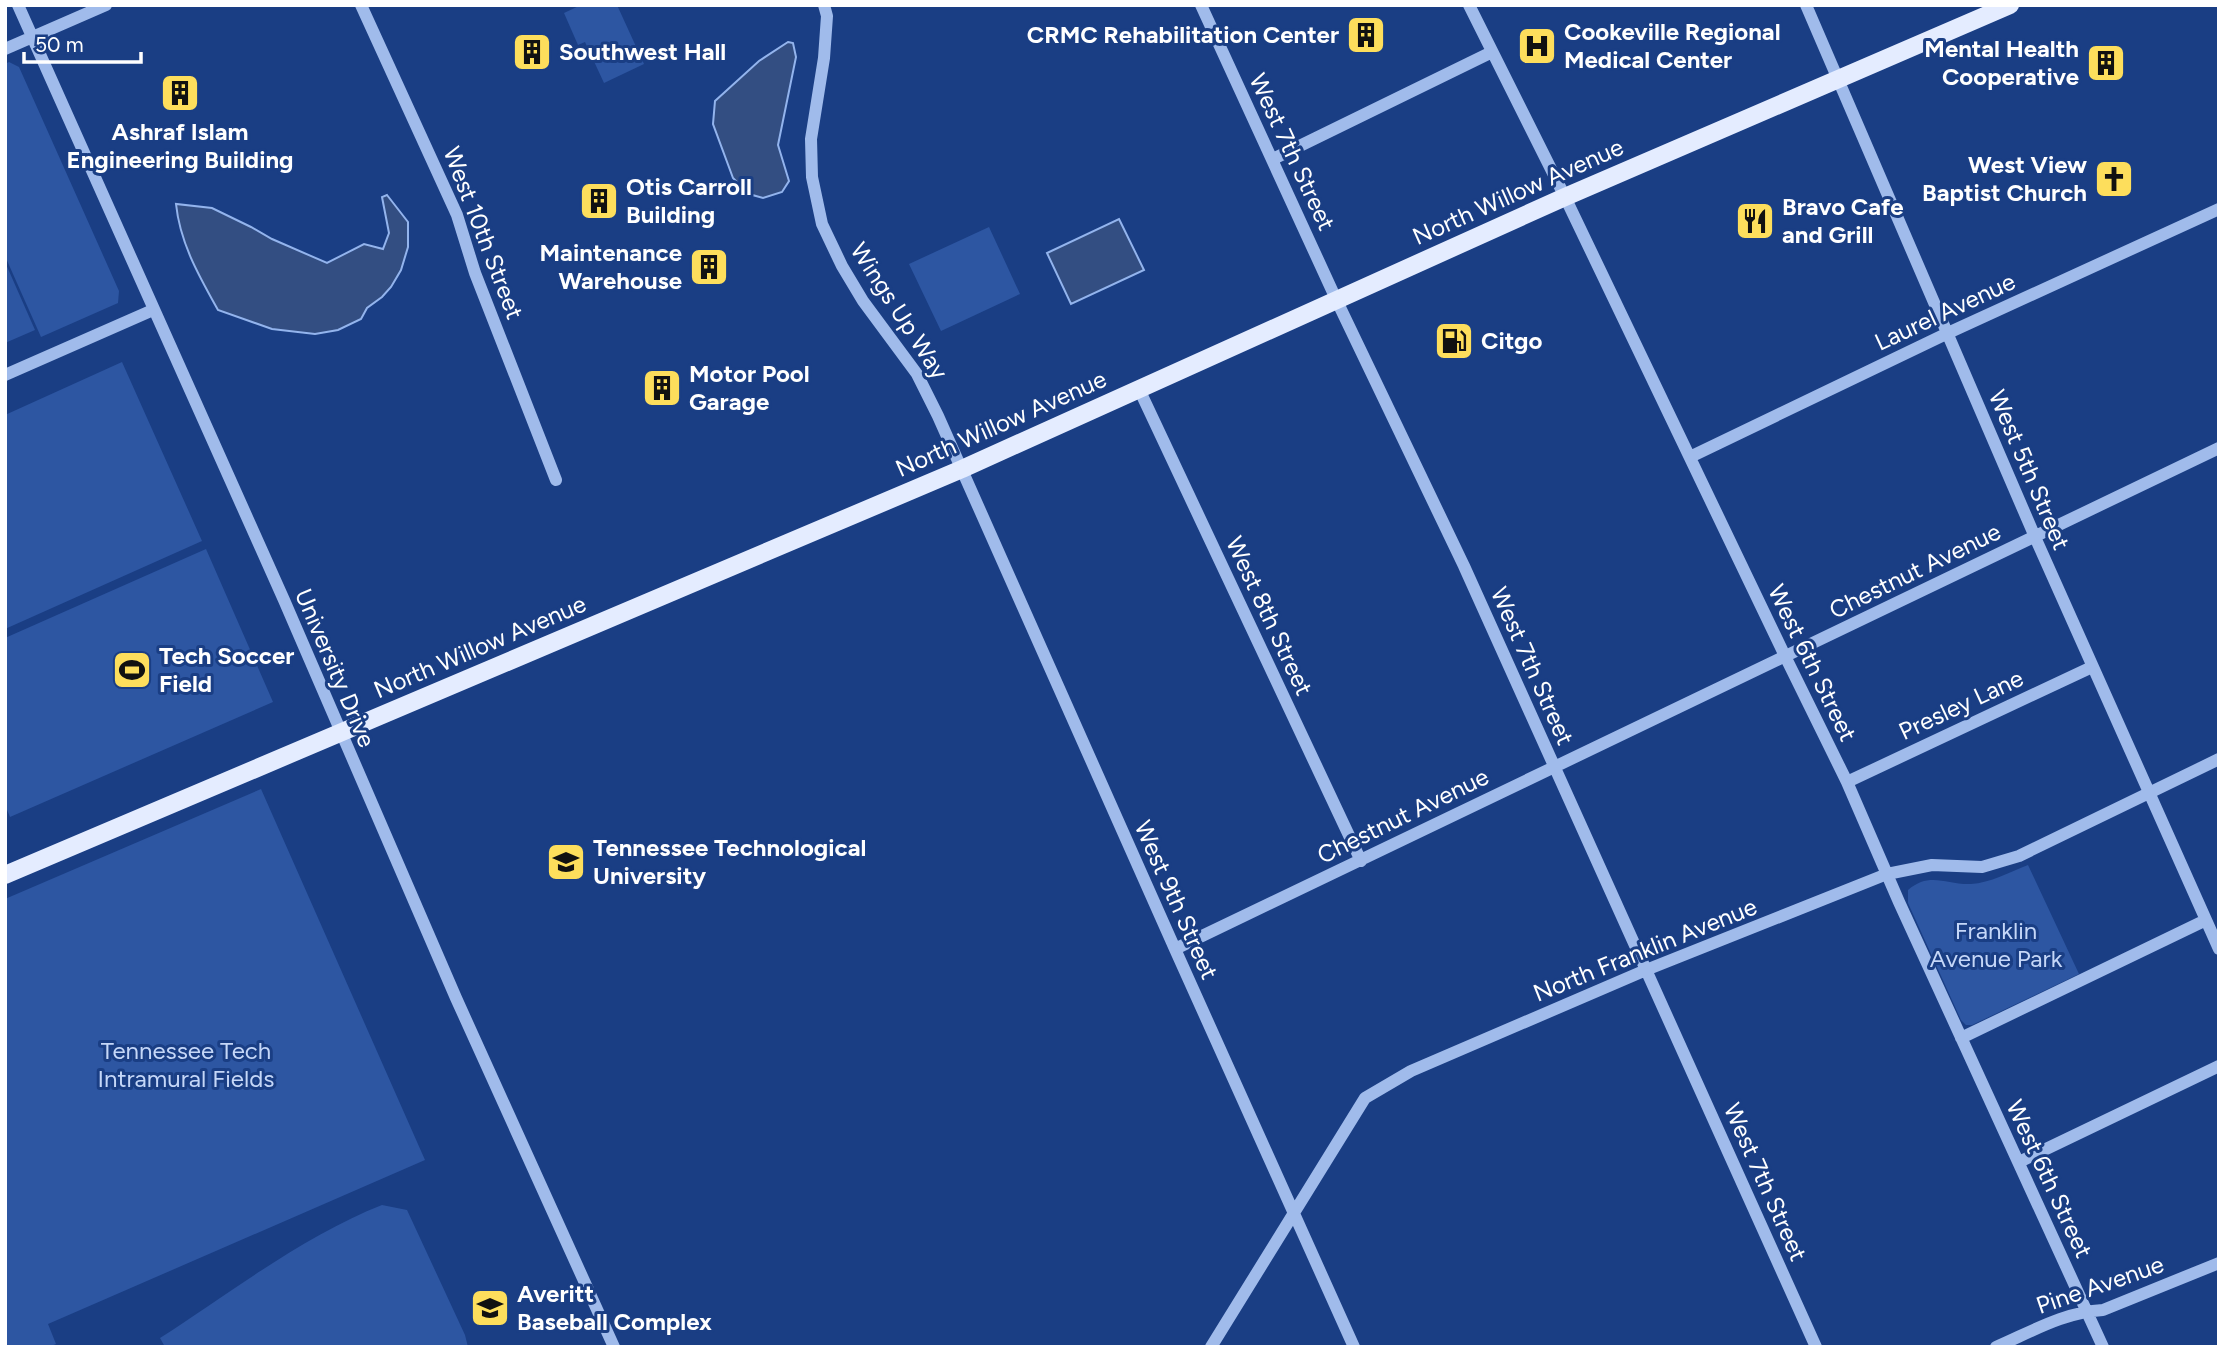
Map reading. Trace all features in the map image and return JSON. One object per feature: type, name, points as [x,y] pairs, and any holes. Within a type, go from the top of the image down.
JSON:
[{"type":"main road","name":"North Willow Avenue","points":[[5,875],[962,469],[1565,197],[2010,5]]},
{"type":"street","name":"University Drive","points":[[18,5],[278,588],[456,998],[614,1347]]},
{"type":"street","points":[[5,50],[106,5]]},
{"type":"street","name":"West 10th Street","points":[[361,5],[457,215],[475,273],[556,480]]},
{"type":"street","name":"Wings Up Way","points":[[824,5],[827,16],[824,58],[811,139],[812,177],[822,224],[863,302],[917,374],[962,469]]},
{"type":"street","name":"West 7th Street","points":[[1201,5],[1336,299],[1464,566],[1816,1347]]},
{"type":"street","name":"West 6th Street","points":[[1469,5],[1565,197],[1847,782],[1886,874],[2103,1347]]},
{"type":"street","name":"West 5th Street","points":[[1806,5],[2035,537],[2219,949]]},
{"type":"street","points":[[1273,159],[1492,52]]},
{"type":"street","name":"Laurel Avenue","points":[[1690,457],[1948,333],[2219,209]]},
{"type":"street","points":[[5,375],[153,310]]},
{"type":"street","name":"West 8th Street","points":[[1139,389],[1361,861]]},
{"type":"street","name":"Chestnut Avenue","points":[[1175,949],[2219,448]]},
{"type":"street","name":"West 9th Street","points":[[962,469],[1354,1347]]},
{"type":"street","name":"Presley Lane","points":[[1847,782],[2092,667]]},
{"type":"street","name":"North Franklin Avenue","points":[[1211,1347],[1365,1098],[1411,1071],[1646,970],[1886,874],[1932,865],[1982,867],[2019,856],[2219,759]]},
{"type":"street","points":[[1961,1038],[2206,920]]},
{"type":"street","points":[[2019,1162],[2219,1066]]},
{"type":"street","name":"Pine Avenue","points":[[1996,1347],[2066,1316],[2103,1310],[2219,1263]]},
{"type":"green space","points":[[581,5],[617,5],[644,64],[604,83],[585,42],[578,45],[564,13]]},
{"type":"green space","points":[[9,62],[19,67],[119,291],[118,303],[41,337],[5,256],[5,64]]},
{"type":"green space","points":[[989,227],[1020,294],[941,331],[909,264]]},
{"type":"green space","points":[[5,262],[35,330],[5,343]]},
{"type":"green space","points":[[122,362],[202,541],[5,629],[5,415]]},
{"type":"green space","name":"Tech Soccer Field","points":[[206,549],[273,702],[10,817],[5,805],[5,638]]},
{"type":"green space","name":"Tennessee Tech Intramural Fields","points":[[261,789],[425,1160],[48,1324],[56,1344],[49,1347],[5,1347],[5,899]]},
{"type":"green space","name":"Franklin Avenue Park","points":[[2028,865],[2079,974],[1972,1025],[1966,1025],[1961,1020],[1908,903],[1908,890],[1916,884],[1931,880],[1978,883]]},
{"type":"green space","name":"Averitt Baseball Complex","points":[[382,1205],[407,1210],[465,1335],[468,1347],[165,1347],[160,1338],[268,1266],[325,1232]]},
{"type":"shaded area","points":[[788,42],[793,43],[796,57],[778,145],[789,181],[782,192],[763,198],[749,194],[733,178],[713,124],[715,101],[759,61]]},
{"type":"shaded area","points":[[387,195],[408,222],[408,247],[401,270],[391,287],[367,308],[361,319],[338,330],[315,334],[272,329],[218,310],[186,246],[176,204],[212,208],[327,263],[364,244],[383,249],[389,233],[382,197]]},
{"type":"shaded area","points":[[1119,219],[1144,270],[1071,304],[1047,253]]},
{"type":"place","name":"CRMC Rehabilitation Center","points":[[1366,35]]},
{"type":"place","name":"Cookeville Regional Medical Center","points":[[1537,46]]},
{"type":"place","name":"Southwest Hall","points":[[532,52]]},
{"type":"place","name":"Mental Health Cooperative","points":[[2106,63]]},
{"type":"place","name":"Ashraf Islam Engineering Building","points":[[180,93]]},
{"type":"place","name":"West View Baptist Church","points":[[2114,179]]},
{"type":"place","name":"Otis Carroll Building","points":[[599,201]]},
{"type":"place","name":"Bravo Cafe and Grill","points":[[1755,221]]},
{"type":"place","name":"Maintenance Warehouse","points":[[709,267]]},
{"type":"place","name":"Citgo","points":[[1454,341]]},
{"type":"place","name":"Motor Pool Garage","points":[[662,388]]},
{"type":"place","name":"Tech Soccer Field","points":[[132,670]]},
{"type":"place","name":"Tennessee Technological University","points":[[566,862]]},
{"type":"place","name":"Averitt Baseball Complex","points":[[490,1308]]}]
